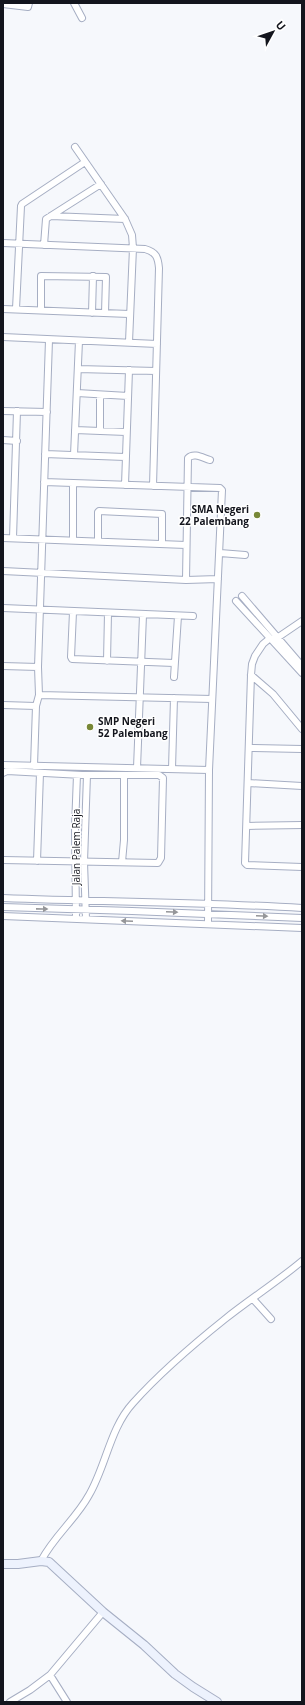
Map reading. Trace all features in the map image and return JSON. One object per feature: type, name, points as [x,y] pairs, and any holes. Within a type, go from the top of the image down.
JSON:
[{"type":"street","points":[[3,4],[28,7],[29,3]]},
{"type":"street","points":[[74,3],[82,18]]},
{"type":"street","points":[[75,147],[125,219],[132,235],[133,248],[129,342]]},
{"type":"street","points":[[16,309],[22,204],[85,162]]},
{"type":"street","points":[[44,245],[46,219],[101,184]]},
{"type":"street","points":[[50,216],[125,219]]},
{"type":"street","points":[[3,243],[133,248],[152,251],[157,255],[160,268],[156,344],[153,486]]},
{"type":"street","points":[[41,310],[41,276],[94,276],[106,277],[105,313]]},
{"type":"street","points":[[92,312],[94,276]]},
{"type":"street","points":[[3,309],[129,314]]},
{"type":"street","points":[[3,337],[156,344]]},
{"type":"street","points":[[34,766],[36,706],[39,695],[38,667],[49,340]]},
{"type":"street","points":[[74,455],[79,341]]},
{"type":"street","points":[[78,369],[156,371]]},
{"type":"street","points":[[125,485],[126,432],[130,370]]},
{"type":"street","points":[[77,393],[128,396]]},
{"type":"street","points":[[100,395],[100,431]]},
{"type":"street","points":[[3,411],[47,412]]},
{"type":"street","points":[[13,538],[17,411]]},
{"type":"street","points":[[75,430],[126,432]]},
{"type":"street","points":[[3,440],[17,441]]},
{"type":"street","points":[[45,454],[125,456]]},
{"type":"street","points":[[186,580],[188,457],[196,455],[210,460]]},
{"type":"street","points":[[44,482],[220,488],[222,490],[212,699],[208,924]]},
{"type":"street","points":[[73,483],[73,540]]},
{"type":"street","points":[[98,541],[99,511],[162,514],[162,543]]},
{"type":"street","points":[[3,538],[186,545]]},
{"type":"street","points":[[220,553],[245,555]]},
{"type":"street","points":[[3,571],[186,580],[218,578]]},
{"type":"street","points":[[302,666],[239,599],[269,639],[302,674]]},
{"type":"street","points":[[3,608],[193,616]]},
{"type":"street","points":[[73,612],[72,659],[107,662],[174,664]]},
{"type":"street","points":[[107,662],[108,613]]},
{"type":"street","points":[[137,768],[141,697],[143,615]]},
{"type":"street","points":[[174,677],[178,616]]},
{"type":"street","points":[[302,621],[277,638],[269,639],[263,644],[255,656],[252,664],[246,865],[302,867]]},
{"type":"street","points":[[3,666],[38,667]]},
{"type":"street","points":[[251,675],[273,694],[302,729]]},
{"type":"street","points":[[39,695],[212,699]]},
{"type":"street","points":[[172,769],[174,698]]},
{"type":"street","points":[[3,705],[36,706]]},
{"type":"street","points":[[250,748],[302,749]]},
{"type":"street","points":[[3,765],[210,770]]},
{"type":"street","points":[[3,773],[7,771],[77,775],[160,776],[163,778],[161,858],[159,862],[155,864],[3,860]]},
{"type":"street","points":[[37,861],[40,773]]},
{"type":"street","name":"Jalan Palem Raja","points":[[76,919],[75,862],[77,775]]},
{"type":"street","name":"Jalan Palem Raja","points":[[86,919],[84,862],[87,775]]},
{"type":"street","points":[[122,862],[124,840],[124,776]]},
{"type":"street","points":[[248,783],[302,786]]},
{"type":"street","points":[[247,826],[302,825]]},
{"type":"street","points":[[3,898],[76,901],[209,903],[302,908]]},
{"type":"street","points":[[3,908],[302,918]]},
{"type":"street","points":[[3,916],[302,928]]},
{"type":"street","points":[[41,1561],[49,1546],[81,1509],[90,1494],[122,1420],[130,1406],[155,1381],[225,1319],[302,1261]]},
{"type":"street","points":[[253,1299],[271,1319]]},
{"type":"street","points":[[3,1564],[41,1561],[49,1562],[103,1612],[144,1645],[183,1680],[217,1702]]},
{"type":"street","points":[[10,1702],[30,1690],[50,1675],[103,1612]]},
{"type":"street","points":[[50,1675],[67,1702]]},
{"type":"place","name":"SMA Negeri 22 Palembang","points":[[257,515]]},
{"type":"place","name":"SMP Negeri 52 Palembang","points":[[90,727]]}]
